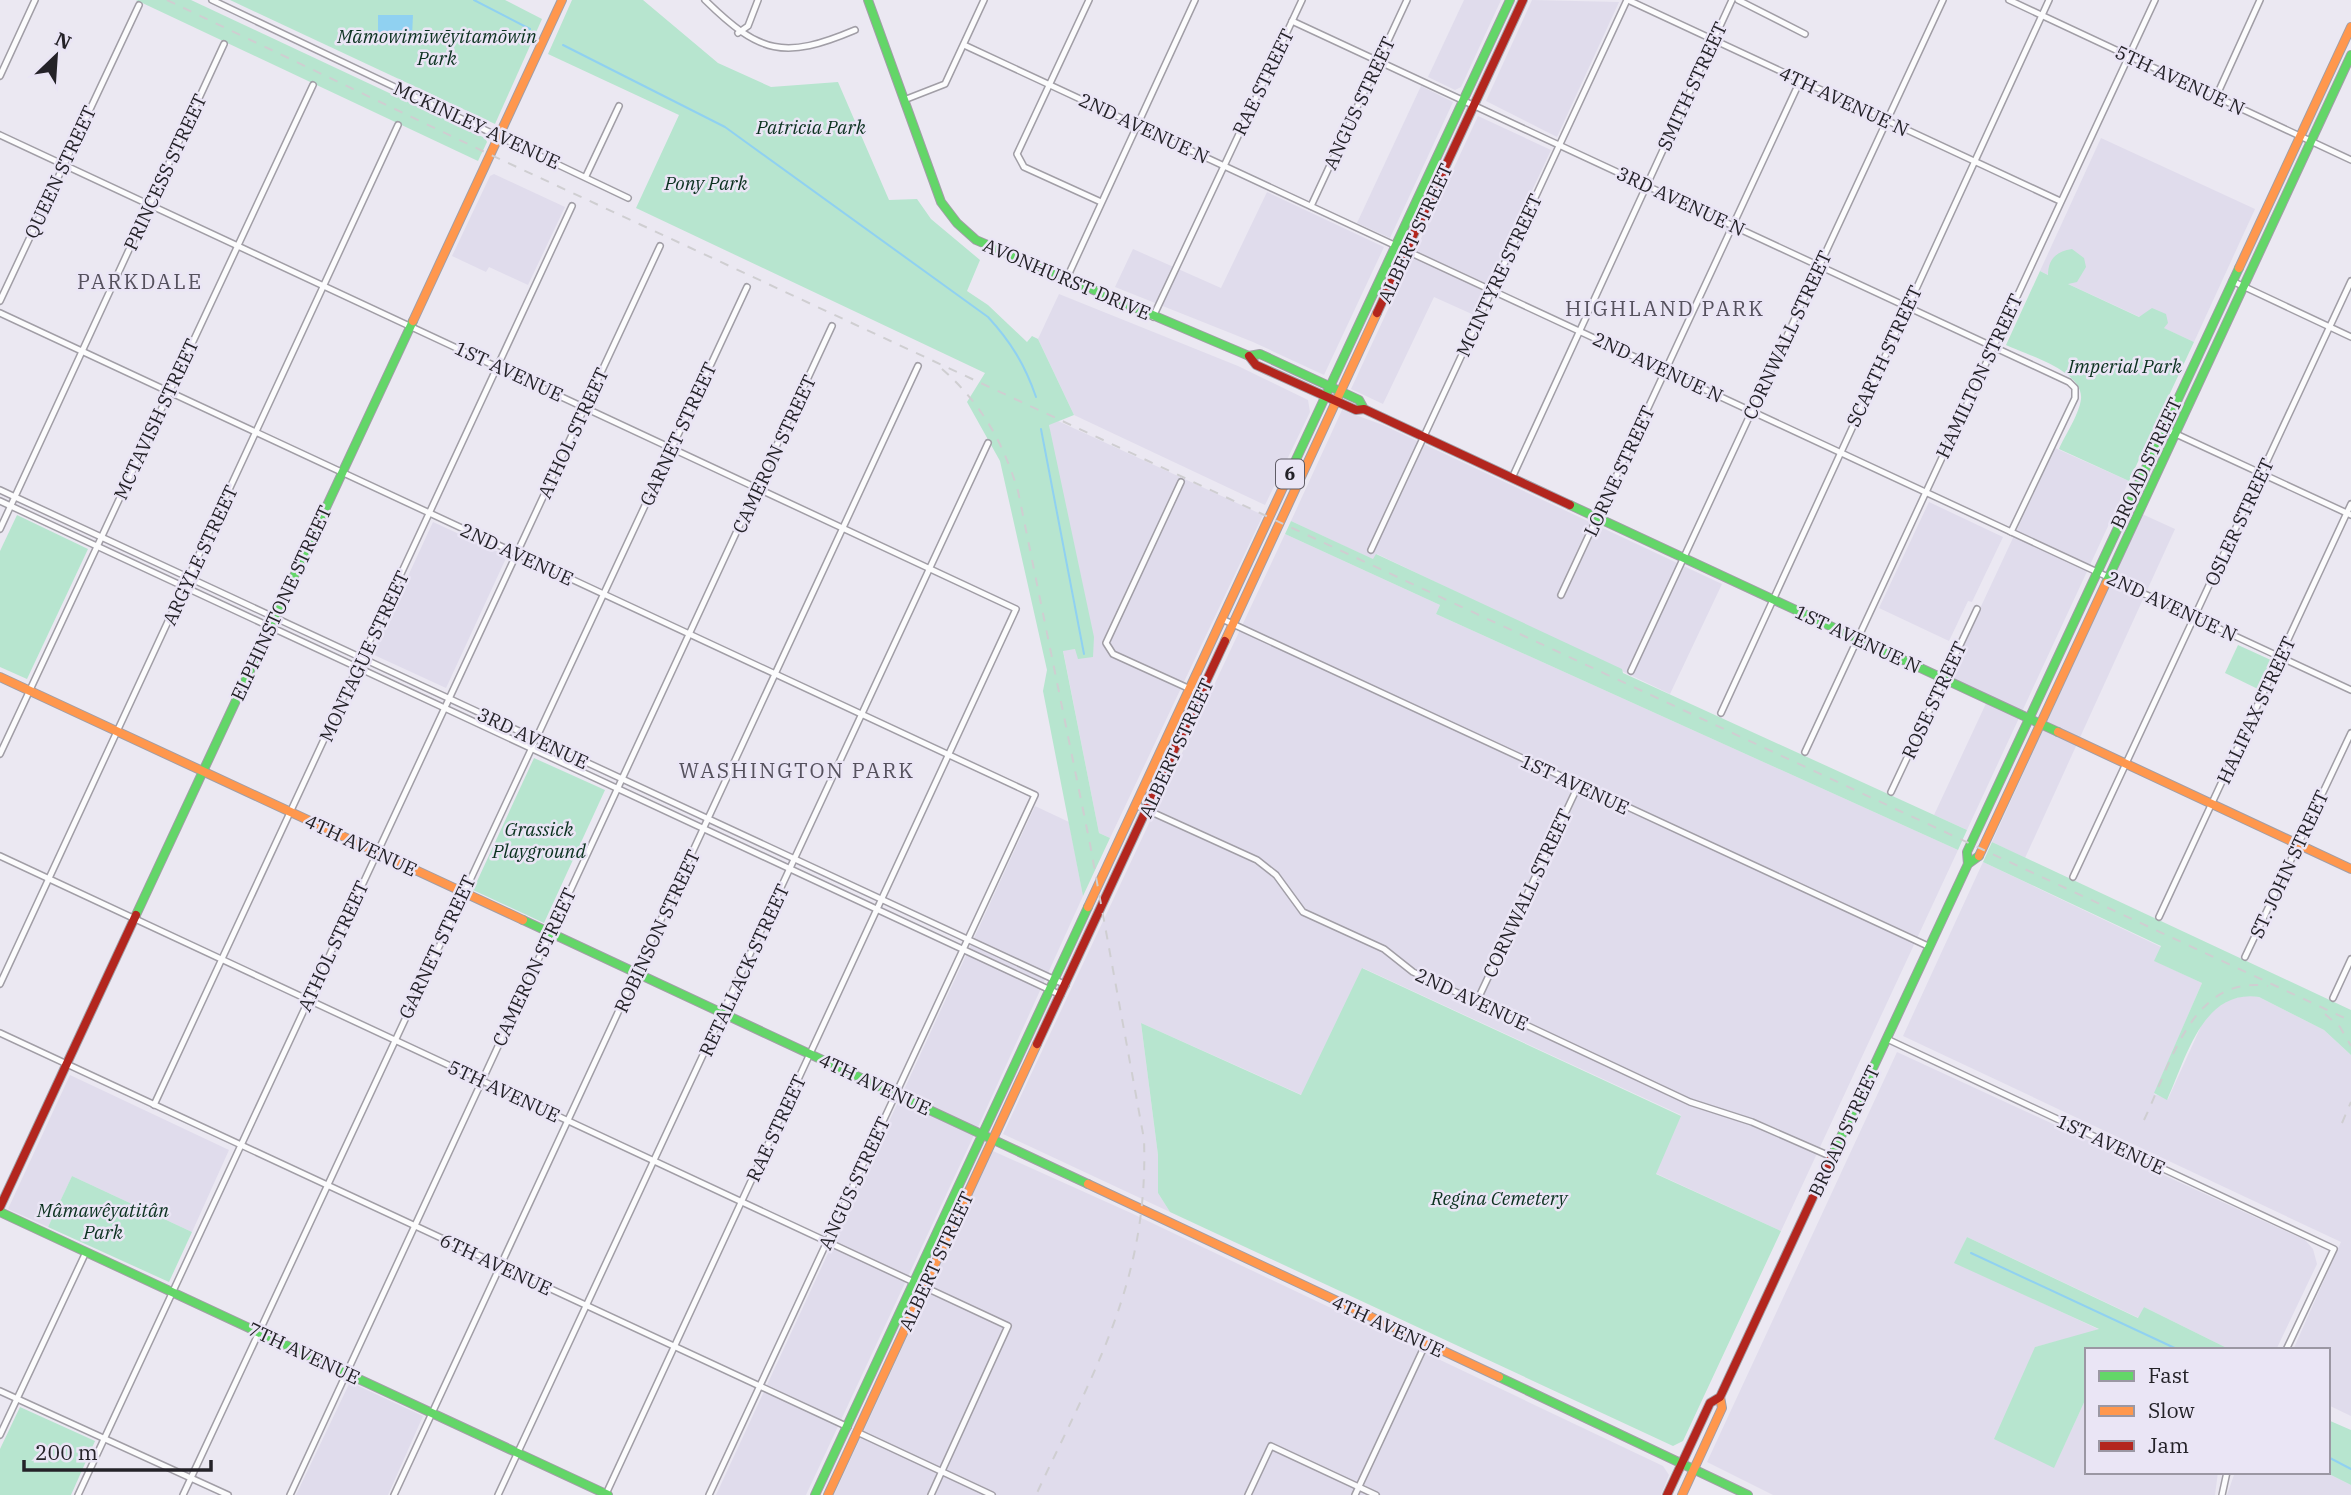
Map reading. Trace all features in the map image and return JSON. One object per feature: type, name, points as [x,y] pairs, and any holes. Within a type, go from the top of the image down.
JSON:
[{"type":"main road","name":"ELPHINSTONE STREET","points":[[0,1209],[562,0]]},
{"type":"main road","name":"AVONHURST DRIVE","points":[[868,0],[941,202],[957,223],[976,240],[1153,317],[1249,355],[1260,354],[1341,392]]},
{"type":"main road","name":"ALBERT STREET","points":[[816,1495],[1510,0]]},
{"type":"main road","name":"ALBERT STREET","points":[[828,1495],[1523,0]]},
{"type":"main road","name":"BROAD STREET","points":[[1667,1495],[1710,1403],[1720,1397],[1930,947],[1968,864],[1967,852],[2095,571],[2351,27]]},
{"type":"main road","name":"BROAD STREET","points":[[1968,864],[1979,858],[2351,55]]},
{"type":"main road","name":"AVONHURST DRIVE","points":[[1249,355],[1256,365],[1337,401]]},
{"type":"main road","name":"1ST AVENUE N","points":[[1341,392],[1359,400],[1364,409]]},
{"type":"main road","name":"1ST AVENUE N","points":[[1337,401],[1356,410],[1364,409],[1423,436],[2351,869]]},
{"type":"main road","name":"4TH AVENUE","points":[[0,677],[983,1134],[1748,1495]]},
{"type":"main road","name":"7TH AVENUE","points":[[0,1209],[86,1252],[607,1494]]},
{"type":"main road","name":"BROAD STREET","points":[[1682,1495],[1722,1408],[1720,1397]]},
{"type":"street","points":[[0,76],[35,0]]},
{"type":"street","name":"MCKINLEY AVENUE","points":[[212,0],[628,198]]},
{"type":"street","points":[[705,0],[738,33],[780,48],[798,50],[856,30]]},
{"type":"street","points":[[738,33],[748,26],[758,0]]},
{"type":"street","points":[[904,100],[945,84],[984,0]]},
{"type":"street","points":[[1089,0],[1017,154],[1024,167],[1101,202]]},
{"type":"street","points":[[1066,280],[1195,0]]},
{"type":"street","name":"RAE STREET","points":[[1153,317],[1302,0]]},
{"type":"street","name":"ANGUS STREET","points":[[1311,206],[1407,0]]},
{"type":"street","name":"4TH AVENUE N","points":[[1627,0],[2060,201]]},
{"type":"street","name":"MCINTYRE STREET","points":[[1371,550],[1627,0]]},
{"type":"street","name":"SMITH STREET","points":[[1512,478],[1732,0]]},
{"type":"street","points":[[1738,0],[1805,34]]},
{"type":"street","name":"CORNWALL STREET","points":[[1631,671],[1943,0]]},
{"type":"street","name":"5TH AVENUE N","points":[[2009,0],[2351,160]]},
{"type":"street","name":"SCARTH STREET","points":[[1721,713],[1771,599],[2049,0]]},
{"type":"street","name":"HAMILTON STREET","points":[[1805,752],[2155,0]]},
{"type":"street","points":[[2216,97],[2260,0]]},
{"type":"street","name":"QUEEN STREET","points":[[0,301],[139,5]]},
{"type":"street","name":"3RD AVENUE N","points":[[1292,21],[2069,382],[2075,388],[2075,398],[2011,532]]},
{"type":"street","name":"PRINCESS STREET","points":[[0,529],[224,44]]},
{"type":"street","name":"2ND AVENUE N","points":[[964,45],[2351,690]]},
{"type":"street","name":"LORNE STREET","points":[[1561,595],[1800,81]]},
{"type":"street","name":"MCTAVISH STREET","points":[[0,754],[313,85]]},
{"type":"street","points":[[586,176],[619,106]]},
{"type":"street","name":"ARGYLE STREET","points":[[0,984],[398,125]]},
{"type":"street","name":"1ST AVENUE","points":[[0,135],[499,365],[1016,609]]},
{"type":"street","name":"MONTAGUE STREET","points":[[154,1105],[572,206]]},
{"type":"street","name":"ATHOL STREET","points":[[78,1495],[660,246]]},
{"type":"street","points":[[2232,281],[2351,337]]},
{"type":"street","name":"OSLER STREET","points":[[2073,877],[2351,281]]},
{"type":"street","name":"GARNET STREET","points":[[183,1495],[747,286]]},
{"type":"street","name":"2ND AVENUE","points":[[0,313],[1034,795]]},
{"type":"street","name":"CAMERON STREET","points":[[290,1495],[832,326]]},
{"type":"street","name":"ROBINSON STREET","points":[[394,1495],[918,366]]},
{"type":"street","points":[[2163,427],[2349,514]]},
{"type":"street","name":"RETALLACK STREET","points":[[498,1495],[988,443]]},
{"type":"street","points":[[1181,482],[1106,643],[1113,653],[1201,694]]},
{"type":"street","name":"3RD AVENUE","points":[[0,490],[1066,985]]},
{"type":"street","name":"3RD AVENUE","points":[[0,501],[1061,995]]},
{"type":"street","name":"HALIFAX STREET","points":[[2160,917],[2349,514],[2351,504]]},
{"type":"street","name":"RAE STREET","points":[[607,1494],[1016,609]]},
{"type":"street","name":"ROSE STREET","points":[[1891,792],[1977,609]]},
{"type":"street","name":"1ST AVENUE","points":[[1222,619],[1930,947]]},
{"type":"street","name":"ST. JOHN STREET","points":[[2245,957],[2351,733]]},
{"type":"street","name":"CORNWALL STREET","points":[[1476,1001],[1578,786]]},
{"type":"street","name":"ANGUS STREET","points":[[709,1495],[1034,795]]},
{"type":"street","name":"2ND AVENUE","points":[[1136,804],[1257,860],[1276,876],[1303,912],[1384,949],[1413,972],[1689,1102],[1752,1122],[1832,1157]]},
{"type":"street","name":"5TH AVENUE","points":[[0,856],[1008,1326],[942,1472]]},
{"type":"street","points":[[2333,998],[2351,959]]},
{"type":"street","name":"6TH AVENUE","points":[[0,1033],[992,1495]]},
{"type":"street","name":"1ST AVENUE","points":[[1887,1039],[2334,1249],[2287,1348]]},
{"type":"street","points":[[0,1435],[86,1252]]},
{"type":"street","points":[[1355,1495],[1426,1343]]},
{"type":"street","points":[[0,1391],[228,1495]]},
{"type":"street","points":[[1248,1495],[1271,1446],[1376,1495]]},
{"type":"street","points":[[931,1495],[942,1472]]},
{"type":"street","points":[[2222,1495],[2227,1474]]},
{"type":"shaded area","points":[[1464,0],[1501,0],[1461,87],[1455,90],[1428,77]]},
{"type":"shaded area","points":[[1532,0],[1619,2],[1557,137],[1486,101]]},
{"type":"shaded area","points":[[1421,86],[1453,102],[1390,238],[1357,223]]},
{"type":"shaded area","points":[[1478,116],[1551,150],[1474,315],[1434,297],[1383,404],[1351,389]]},
{"type":"shaded area","points":[[2101,138],[2255,209],[2194,342],[2040,271]]},
{"type":"shaded area","points":[[494,174],[565,207],[528,285],[489,267],[486,272],[452,256],[490,176]]},
{"type":"shaded area","points":[[1267,192],[1384,247],[1324,375],[1253,342],[1115,287],[1133,249],[1221,288]]},
{"type":"shaded area","points":[[1059,294],[1238,366],[1308,400],[1310,412],[1265,505],[1074,415],[1038,339]]},
{"type":"shaded area","points":[[1342,410],[1383,425],[1722,584],[1670,694],[1377,554],[1374,560],[1291,521]]},
{"type":"shaded area","points":[[1058,421],[1263,515],[1110,838],[1099,833],[1063,650],[1075,649],[1049,424]]},
{"type":"shaded area","points":[[2055,448],[2129,481],[1967,830],[1934,815],[1989,697],[1948,677]]},
{"type":"shaded area","points":[[1929,502],[2003,537],[1972,602],[1968,601],[1949,641],[1879,608]]},
{"type":"shaded area","points":[[2142,514],[2175,529],[2025,858],[1992,842]]},
{"type":"shaded area","points":[[433,522],[507,556],[446,688],[372,654]]},
{"type":"shaded area","points":[[1285,534],[1440,605],[1436,614],[1958,850],[1781,1231],[1655,1173],[1681,1115],[1363,968],[1302,1095],[1141,1023],[1158,1155],[1158,1193],[1170,1212],[1003,1134]]},
{"type":"shaded area","points":[[1035,806],[1069,822],[1083,896],[978,1127],[903,1092]]},
{"type":"shaded area","points":[[1983,862],[2161,947],[2155,961],[2202,983],[2154,1094],[2168,1099],[2202,1024],[2215,1008],[2231,999],[2249,995],[2259,997],[2324,1030],[2351,1055],[2351,1416],[2330,1406],[2330,1348],[2294,1348],[2341,1242],[1903,1036]]},
{"type":"shaded area","points":[[1897,1052],[2305,1240],[2313,1249],[2317,1264],[2277,1348],[2227,1348],[2144,1307],[2139,1318],[1967,1237],[1955,1262],[2100,1330],[2035,1347],[2054,1467],[2085,1400],[2085,1474],[2218,1474],[2215,1495],[1773,1495],[1707,1462]]},
{"type":"shaded area","points":[[70,1075],[229,1150],[192,1232],[72,1176],[48,1227],[8,1209]]},
{"type":"shaded area","points":[[899,1100],[974,1135],[806,1495],[716,1495]]},
{"type":"shaded area","points":[[993,1151],[1131,1213],[1663,1466],[1669,1475],[1661,1495],[834,1495]]},
{"type":"shaded area","points":[[350,1382],[423,1416],[388,1495],[296,1495]]},
{"type":"shaded area","points":[[2234,1474],[2329,1474],[2351,1485],[2351,1495],[2227,1495]]},
{"type":"green space","points":[[136,0],[191,0],[485,138],[487,142],[478,161]]},
{"type":"green space","name":"Māmowimīwēyitamōwin Park","points":[[230,0],[505,0],[542,19],[495,124]]},
{"type":"green space","points":[[572,0],[643,0],[718,63],[771,87],[838,82],[889,200],[917,199],[931,219],[980,260],[967,291],[988,305],[1027,342],[1032,336],[1038,339],[1074,415],[1049,425],[1094,637],[1093,657],[1078,659],[1075,649],[1063,651],[1099,833],[1110,838],[1083,896],[1043,691],[1047,670],[1000,461],[967,402],[985,373],[636,208],[679,115],[548,54]]},
{"type":"green space","name":"Imperial Park","points":[[2072,249],[2084,258],[2086,267],[2077,282],[2068,284],[2139,317],[2152,308],[2166,314],[2168,323],[2164,328],[2194,342],[2129,481],[2059,449],[2078,412],[2080,389],[2064,372],[2006,345],[2040,271],[2048,275],[2054,257]]},
{"type":"green space","points":[[17,515],[88,549],[27,679],[0,667],[0,551]]},
{"type":"green space","points":[[1291,521],[1373,559],[1376,554],[1622,669],[1623,673],[1967,830],[1958,850],[1436,614],[1440,605],[1285,534]]},
{"type":"green space","points":[[2238,645],[2273,661],[2260,690],[2225,673]]},
{"type":"green space","name":"Grassick Playground","points":[[534,758],[605,790],[544,923],[473,890]]},
{"type":"green space","points":[[1992,842],[2351,1010],[2351,1055],[2324,1030],[2259,997],[2239,997],[2223,1004],[2199,1030],[2167,1100],[2154,1093],[2202,983],[2154,961],[2161,946],[1983,862]]},
{"type":"green space","name":"Regina Cemetery","points":[[1362,968],[1681,1116],[1656,1174],[1781,1231],[1683,1441],[1673,1446],[1170,1212],[1158,1193],[1158,1155],[1141,1023],[1301,1095]]},
{"type":"green space","name":"Mâmawêyatitân Park","points":[[72,1176],[192,1232],[169,1282],[48,1227]]},
{"type":"green space","points":[[1967,1237],[2138,1318],[2144,1307],[2227,1348],[2085,1348],[2085,1400],[2054,1468],[1994,1439],[2035,1347],[2099,1329],[1954,1263]]},
{"type":"green space","points":[[20,1407],[95,1441],[71,1495],[0,1495],[0,1449]]},
{"type":"green space","points":[[2330,1421],[2351,1430],[2351,1485],[2329,1474]]},
{"type":"water","points":[[378,15],[413,15],[412,36],[378,36]]},
{"type":"waterway","points":[[474,0],[530,29]]},
{"type":"waterway","points":[[563,45],[725,127],[988,317],[1016,354],[1036,397]]},
{"type":"waterway","points":[[1041,429],[1084,654]]},
{"type":"waterway","points":[[1971,1253],[2175,1348]]},
{"type":"waterway","points":[[2330,1458],[2351,1469]]},
{"type":"railway","points":[[167,0],[491,155],[2351,1021]]},
{"type":"railway","points":[[942,369],[968,396],[989,424],[1018,491],[1090,844],[1144,1139],[1143,1190],[1137,1237],[1114,1324],[1036,1495]]},
{"type":"railway","points":[[2144,1120],[2187,1028],[2202,1009],[2220,994],[2242,986],[2268,986]]},
{"type":"railway","points":[[2325,1014],[2340,1027],[2351,1046]]},
{"type":"railway","points":[[2342,1123],[2351,1102]]},
{"type":"traffic: fast","points":[[868,0],[941,202],[957,223],[976,240],[1249,356],[1260,354],[1359,400],[1364,409]]},
{"type":"traffic: fast","points":[[1286,481],[1510,0]]},
{"type":"traffic: fast","points":[[2106,583],[2351,55]]},
{"type":"traffic: fast","points":[[1968,864],[1967,852],[2239,268]]},
{"type":"traffic: fast","points":[[136,915],[413,321]]},
{"type":"traffic: fast","points":[[1570,505],[2058,732]]},
{"type":"traffic: fast","points":[[1832,1156],[1968,864],[1979,856]]},
{"type":"traffic: fast","points":[[815,1495],[1088,907]]},
{"type":"traffic: fast","points":[[523,920],[1088,1184]]},
{"type":"traffic: fast","points":[[0,1212],[608,1495]]},
{"type":"traffic: fast","points":[[1499,1377],[1748,1495]]},
{"type":"traffic: slow","points":[[413,321],[562,0]]},
{"type":"traffic: slow","points":[[2239,268],[2351,27]]},
{"type":"traffic: slow","points":[[1225,641],[1377,313]]},
{"type":"traffic: slow","points":[[1088,907],[1286,481]]},
{"type":"traffic: slow","points":[[1979,856],[2106,583]]},
{"type":"traffic: slow","points":[[0,677],[523,920]]},
{"type":"traffic: slow","points":[[2058,732],[2351,869]]},
{"type":"traffic: slow","points":[[828,1495],[1037,1044]]},
{"type":"traffic: slow","points":[[1088,1184],[1499,1377]]},
{"type":"traffic: slow","points":[[1682,1495],[1722,1408],[1720,1397]]},
{"type":"traffic: jam","points":[[1377,313],[1523,0]]},
{"type":"traffic: jam","points":[[1249,356],[1256,365],[1356,410],[1364,409],[1570,505]]},
{"type":"traffic: jam","points":[[1037,1044],[1225,641]]},
{"type":"traffic: jam","points":[[0,1207],[136,915]]},
{"type":"traffic: jam","points":[[1667,1495],[1710,1403],[1720,1397],[1832,1156]]},
{"type":"district","name":"PARKDALE","points":[[140,282]]},
{"type":"district","name":"HIGHLAND PARK","points":[[1665,309]]},
{"type":"district","name":"WASHINGTON PARK","points":[[797,771]]},
{"type":"park label","name":"Patricia Park","points":[[811,127]]},
{"type":"park label","name":"Pony Park","points":[[706,183]]}]
